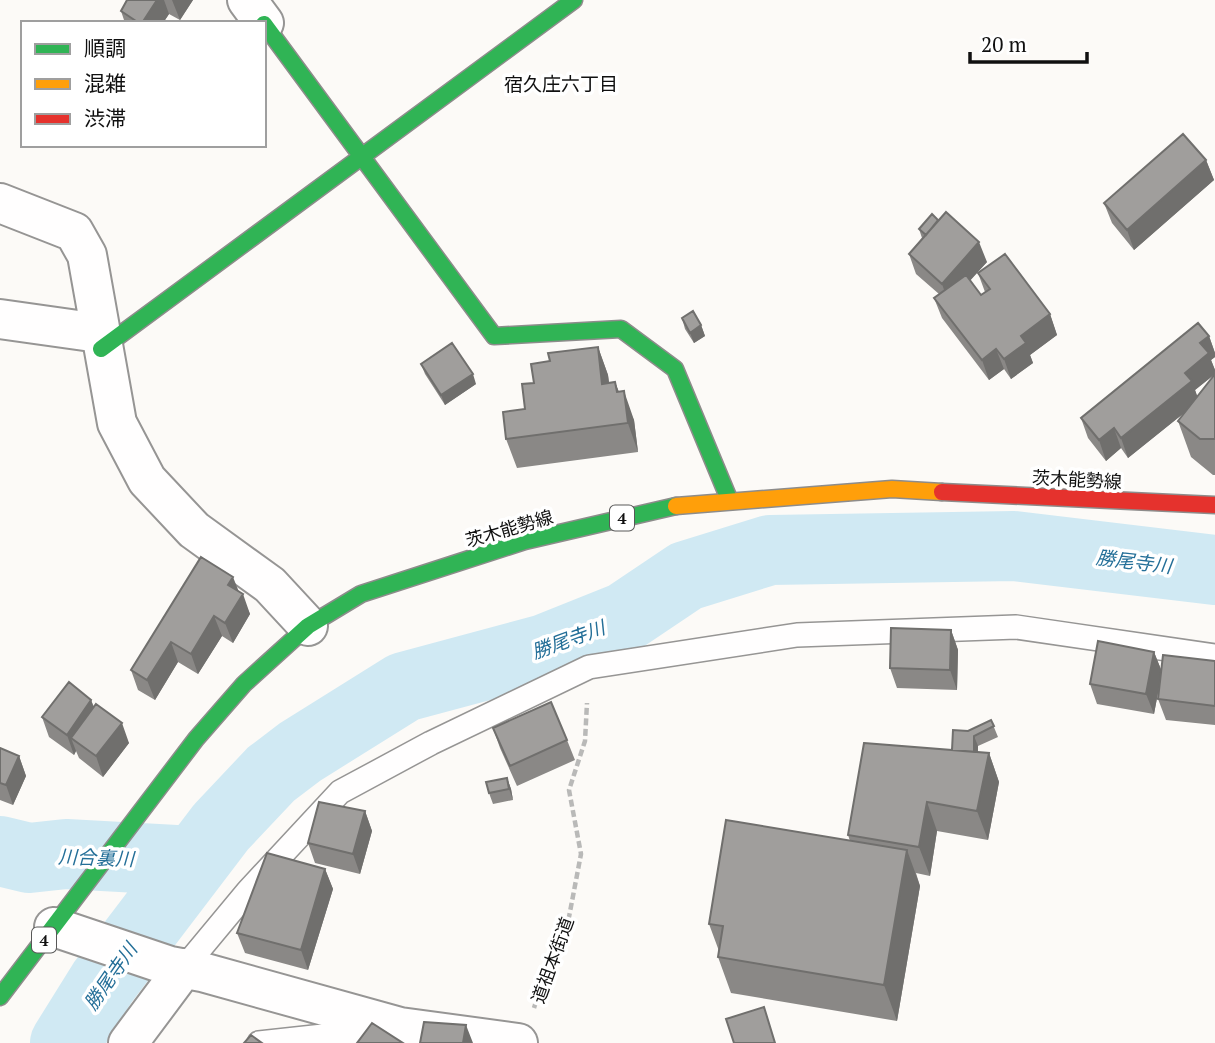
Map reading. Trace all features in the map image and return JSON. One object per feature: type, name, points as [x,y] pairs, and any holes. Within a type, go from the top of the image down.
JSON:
[{"type":"main road","points":[[100,341],[362,156],[574,0]]},
{"type":"main road","points":[[266,26],[494,336],[621,329],[675,369],[729,499]]},
{"type":"main road","name":"茨木能勢線","points":[[0,997],[64,930],[87,883],[196,739],[244,684],[308,626],[361,594],[526,541],[689,503],[892,489],[1215,505]]},
{"type":"street","points":[[247,0],[263,21]]},
{"type":"street","points":[[0,203],[74,232],[87,255],[100,341],[117,423],[147,480],[194,530],[270,585],[308,626]]},
{"type":"street","points":[[0,319],[100,341]]},
{"type":"street","points":[[64,930],[177,967],[400,1027],[516,1042]]},
{"type":"street","points":[[128,1043],[177,967]]},
{"type":"lane","points":[[177,967],[340,792],[431,743],[589,667],[797,635],[1016,627],[1215,656]]},
{"type":"lane","points":[[259,1043],[400,1027]]},
{"type":"path","name":"道祖本街道","points":[[516,1042],[533,1012],[545,972],[569,917],[581,854],[569,790],[585,741],[589,667]]},
{"type":"building","points":[[127,0],[157,0],[143,21],[136,21],[121,11]]},
{"type":"building","points":[[1183,134],[1206,160],[1127,230],[1104,203]]},
{"type":"building","points":[[946,212],[979,242],[942,284],[909,254]]},
{"type":"building","points":[[932,214],[938,220],[926,235],[919,229]]},
{"type":"building","points":[[1005,254],[1050,314],[1021,336],[1026,343],[1004,359],[996,349],[982,360],[934,298],[966,275],[981,295],[990,289],[978,273]]},
{"type":"building","points":[[693,311],[701,325],[690,333],[682,318]]},
{"type":"building","points":[[1198,323],[1209,336],[1200,343],[1209,353],[1185,373],[1192,381],[1121,438],[1114,428],[1099,440],[1081,418]]},
{"type":"building","points":[[452,343],[473,374],[441,395],[421,364]]},
{"type":"building","points":[[598,347],[602,384],[615,382],[617,392],[624,391],[628,423],[506,439],[503,412],[525,409],[522,384],[534,383],[531,364],[550,361],[548,353]]},
{"type":"building","points":[[1215,374],[1215,439],[1200,439],[1178,421]]},
{"type":"building","points":[[201,557],[233,577],[228,585],[243,594],[225,623],[214,616],[191,654],[171,642],[147,680],[131,670]]},
{"type":"building","points":[[891,628],[951,630],[950,670],[890,668]]},
{"type":"building","points":[[1098,641],[1154,652],[1146,694],[1090,684]]},
{"type":"building","points":[[1163,655],[1215,661],[1215,706],[1158,699]]},
{"type":"building","points":[[69,682],[91,700],[67,735],[42,717]]},
{"type":"building","points":[[551,702],[567,740],[510,766],[493,728]]},
{"type":"building","points":[[96,704],[122,723],[96,756],[71,738]]},
{"type":"building","points":[[991,720],[994,726],[974,736],[974,752],[952,750],[953,730],[968,731]]},
{"type":"building","points":[[864,743],[989,753],[977,811],[927,802],[919,847],[848,835]]},
{"type":"building","points":[[0,748],[19,756],[6,785],[0,783]]},
{"type":"building","points":[[507,778],[509,789],[489,793],[486,782]]},
{"type":"building","points":[[319,802],[365,811],[353,854],[308,843]]},
{"type":"building","points":[[726,820],[907,850],[884,985],[718,957],[723,926],[709,924]]},
{"type":"building","points":[[267,853],[325,869],[301,950],[237,933]]},
{"type":"building","points":[[764,1007],[775,1043],[734,1043],[726,1019]]},
{"type":"building","points":[[424,1022],[466,1025],[463,1043],[420,1043]]},
{"type":"building","points":[[372,1023],[403,1043],[357,1043]]},
{"type":"building","points":[[251,1035],[262,1043],[244,1043]]},
{"type":"waterway","name":"勝尾寺川","points":[[65,1043],[103,982],[221,827],[271,774],[300,752],[404,687],[545,649],[625,617],[686,576],[770,550],[1014,546],[1215,570]]},
{"type":"waterway","name":"川合裏川","points":[[0,851],[29,858],[66,854],[194,861]]},
{"type":"traffic: fast","points":[[101,349],[574,0]]},
{"type":"traffic: fast","points":[[266,27],[494,336],[621,329],[675,369],[729,499]]},
{"type":"traffic: fast","points":[[0,997],[196,739],[244,684],[308,626],[361,594],[525,541],[676,506]]},
{"type":"traffic: slow","points":[[676,506],[892,489],[942,492]]},
{"type":"traffic: jam","points":[[942,492],[1215,505]]},
{"type":"district","name":"宿久庄六丁目","points":[[561,83]]}]
